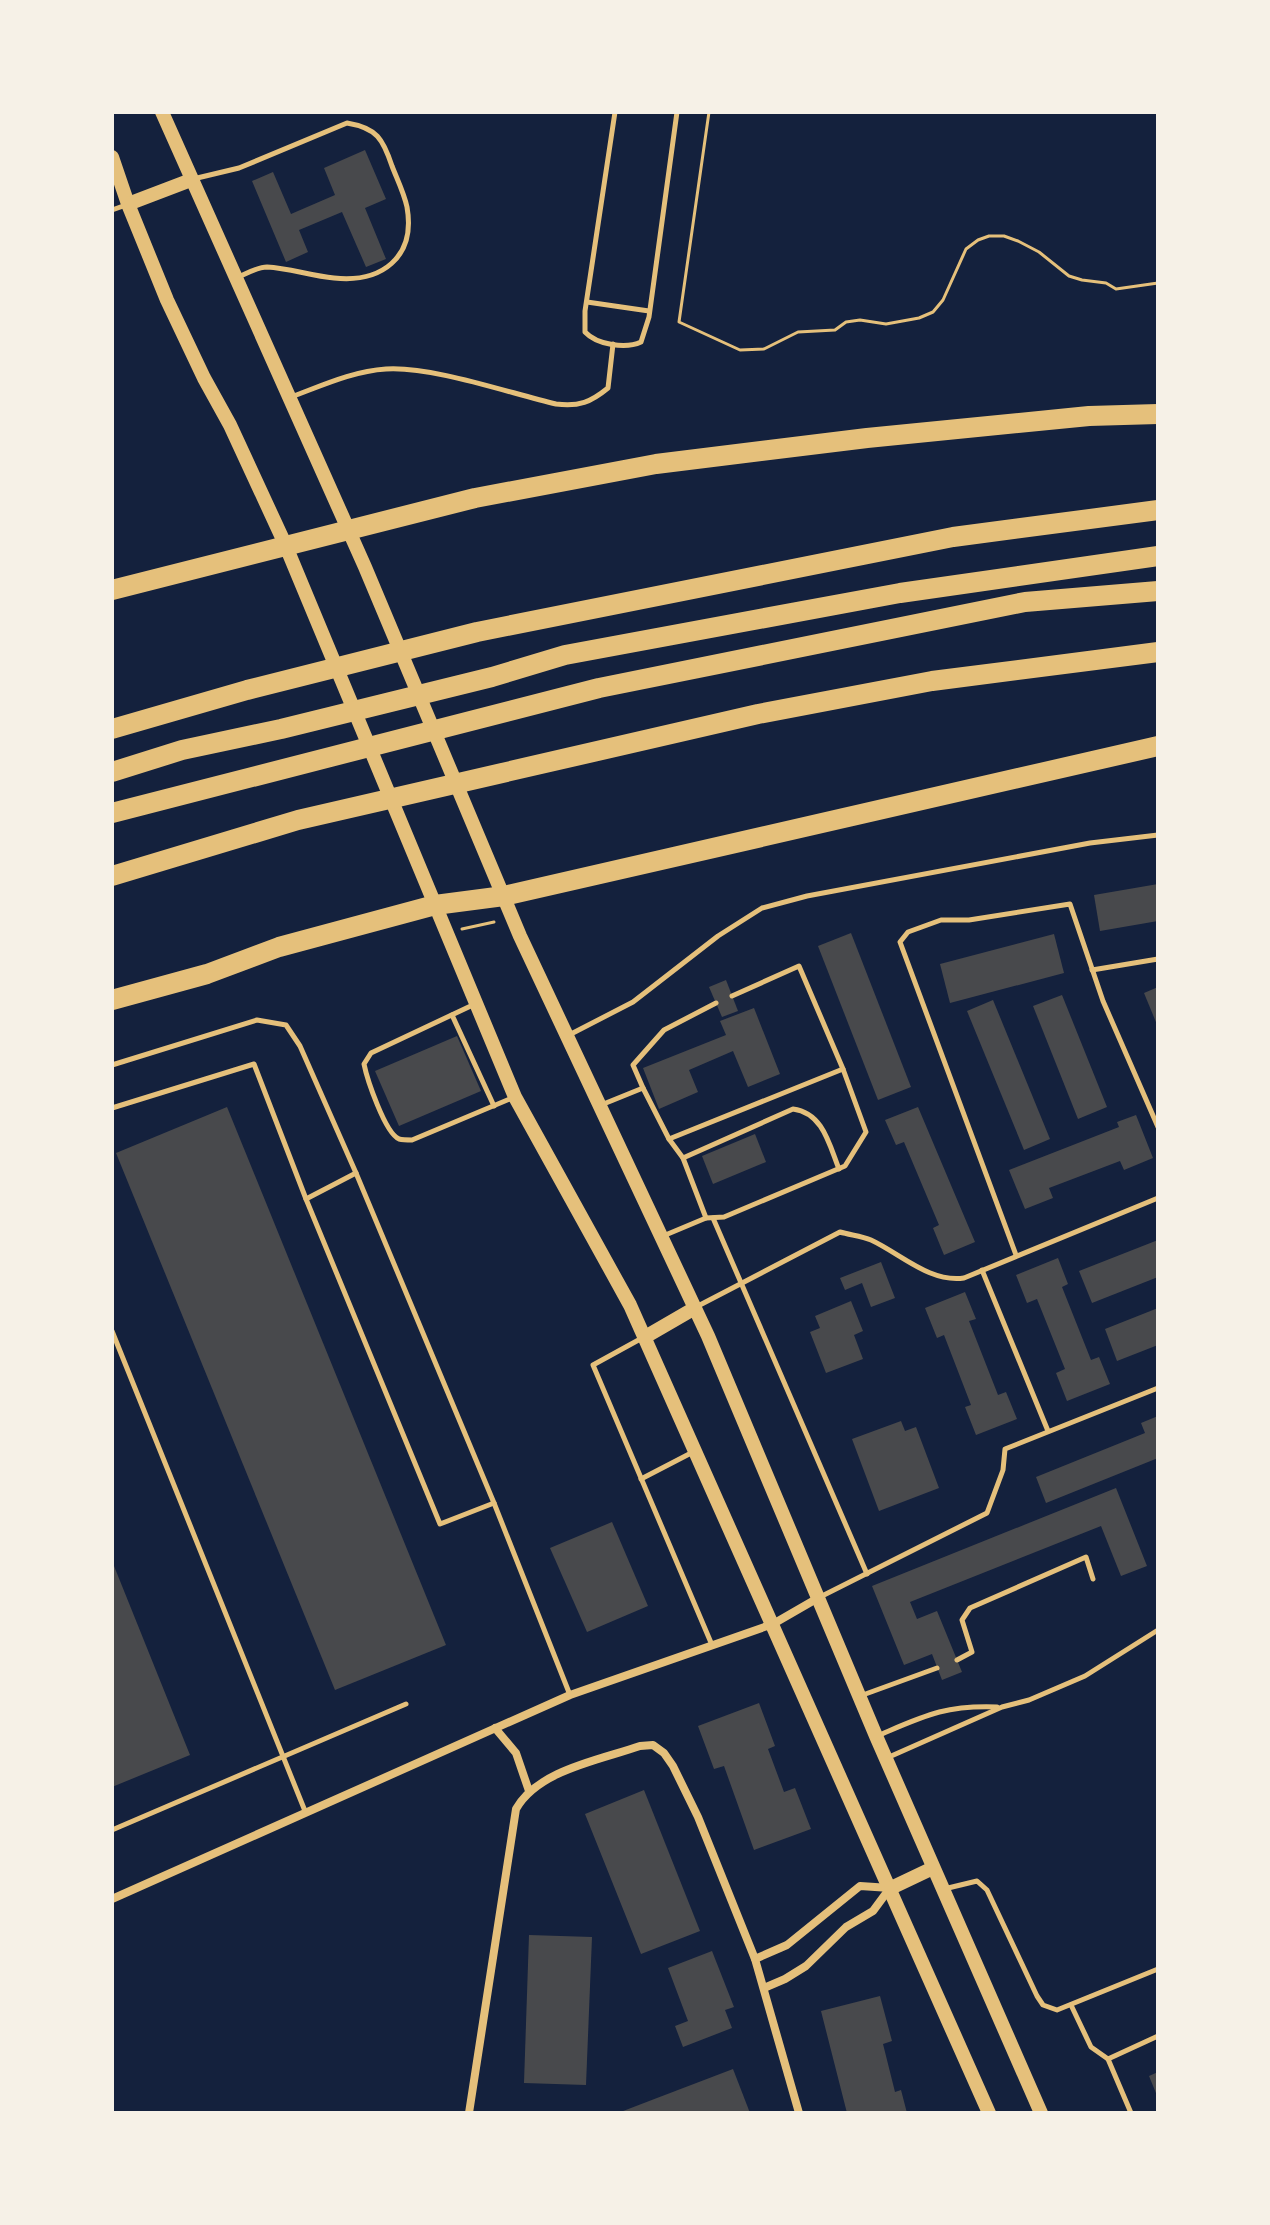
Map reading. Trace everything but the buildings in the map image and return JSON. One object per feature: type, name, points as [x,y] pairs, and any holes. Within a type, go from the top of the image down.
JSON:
[{"type":"highway","points":[[112,590],[475,498],[656,464],[883,436],[1089,416],[1158,414]]},
{"type":"highway","points":[[112,729],[247,690],[477,632],[953,537],[1158,510]]},
{"type":"highway","points":[[112,772],[182,750],[492,677],[565,655],[900,593],[1158,556]]},
{"type":"highway","points":[[112,813],[599,688],[1025,602],[1158,591]]},
{"type":"highway","points":[[112,876],[298,820],[758,714],[932,681],[1158,652]]},
{"type":"highway","points":[[112,1000],[207,974],[279,947],[435,905],[504,896],[1158,746]]},
{"type":"street","points":[[162,112],[349,531],[504,896],[695,1308],[859,1697],[1041,2113]]},
{"type":"street","points":[[112,157],[167,300],[285,544],[515,1097],[645,1337],[989,2113]]},
{"type":"street","points":[[128,204],[191,180]]},
{"type":"street","points":[[645,1337],[695,1308]]},
{"type":"street","points":[[112,1899],[570,1695],[773,1624],[818,1598]]},
{"type":"street","points":[[495,1728],[516,1753],[529,1791]]},
{"type":"street","points":[[469,2113],[516,1809],[529,1791],[550,1777],[640,1746],[653,1745],[664,1753],[698,1817],[755,1959],[799,2113]]},
{"type":"street","points":[[764,1988],[806,1966],[846,1927],[873,1911],[891,1888],[933,1868]]},
{"type":"street","points":[[755,1959],[787,1945],[860,1886],[891,1888]]},
{"type":"lane","points":[[615,112],[585,332],[591,339],[633,346],[641,342],[650,311],[677,112]]},
{"type":"lane","points":[[191,180],[239,168],[347,123],[366,126],[379,137],[390,159],[407,206],[407,231],[396,262],[384,271],[360,278],[337,279],[264,267],[237,277]]},
{"type":"lane","points":[[112,210],[128,204]]},
{"type":"lane","points":[[587,302],[650,311]]},
{"type":"lane","points":[[290,398],[349,375],[387,369],[433,374],[575,406],[592,400],[608,388],[613,344]]},
{"type":"lane","points":[[568,1036],[633,1002],[718,936],[762,908],[807,896],[1074,846],[1158,835]]},
{"type":"lane","points":[[1016,1255],[900,942],[908,932],[941,920],[969,920],[1070,904],[1123,1051],[1158,1127]]},
{"type":"lane","points":[[1092,970],[1158,959]]},
{"type":"lane","points":[[662,1237],[710,1218],[724,1217],[845,1166],[866,1132],[799,966],[732,996]]},
{"type":"lane","points":[[716,1003],[664,1030],[633,1065],[669,1139],[683,1158],[743,1283],[867,1574]]},
{"type":"lane","points":[[476,1004],[371,1053],[364,1064],[366,1076],[390,1132],[399,1139],[412,1140],[515,1097]]},
{"type":"lane","points":[[452,1015],[494,1106]]},
{"type":"lane","points":[[112,1065],[257,1020],[286,1025],[300,1046],[356,1173],[494,1503],[570,1695]]},
{"type":"lane","points":[[112,1108],[254,1064],[440,1524],[494,1503]]},
{"type":"lane","points":[[669,1139],[843,1069]]},
{"type":"lane","points":[[600,1106],[643,1088]]},
{"type":"lane","points":[[683,1158],[793,1109],[805,1111],[816,1118],[839,1169]]},
{"type":"lane","points":[[306,1199],[356,1173]]},
{"type":"lane","points":[[695,1308],[840,1232],[869,1239],[922,1269],[950,1280],[964,1278],[1158,1198]]},
{"type":"lane","points":[[982,1270],[1048,1431]]},
{"type":"lane","points":[[112,1331],[305,1811]]},
{"type":"lane","points":[[645,1337],[593,1365],[712,1645]]},
{"type":"lane","points":[[818,1598],[987,1513],[1003,1470],[1005,1449],[1158,1388]]},
{"type":"lane","points":[[641,1479],[696,1451]]},
{"type":"lane","points":[[957,1660],[972,1652],[962,1620],[970,1608],[1086,1557],[1093,1579]]},
{"type":"lane","points":[[887,1758],[1002,1707],[1029,1700],[1085,1676],[1158,1630]]},
{"type":"lane","points":[[859,1697],[937,1668]]},
{"type":"lane","points":[[112,1830],[406,1704]]},
{"type":"lane","points":[[876,1736],[936,1711],[967,1706],[1002,1707]]},
{"type":"lane","points":[[943,1889],[977,1881],[987,1890],[1043,2005],[1057,2010],[1158,1969]]},
{"type":"lane","points":[[1071,2005],[1091,2047],[1108,2059],[1131,2113]]},
{"type":"lane","points":[[1108,2059],[1158,2036]]},
{"type":"path","points":[[709,112],[679,322],[740,350],[764,349],[798,332],[835,330],[846,322],[860,320],[886,324],[933,312],[943,300],[966,249],[989,236],[1004,236],[1018,241],[1039,252],[1069,276],[1082,280],[1106,283],[1116,289],[1158,283]]},
{"type":"path","points":[[458,930],[494,922]]}]
